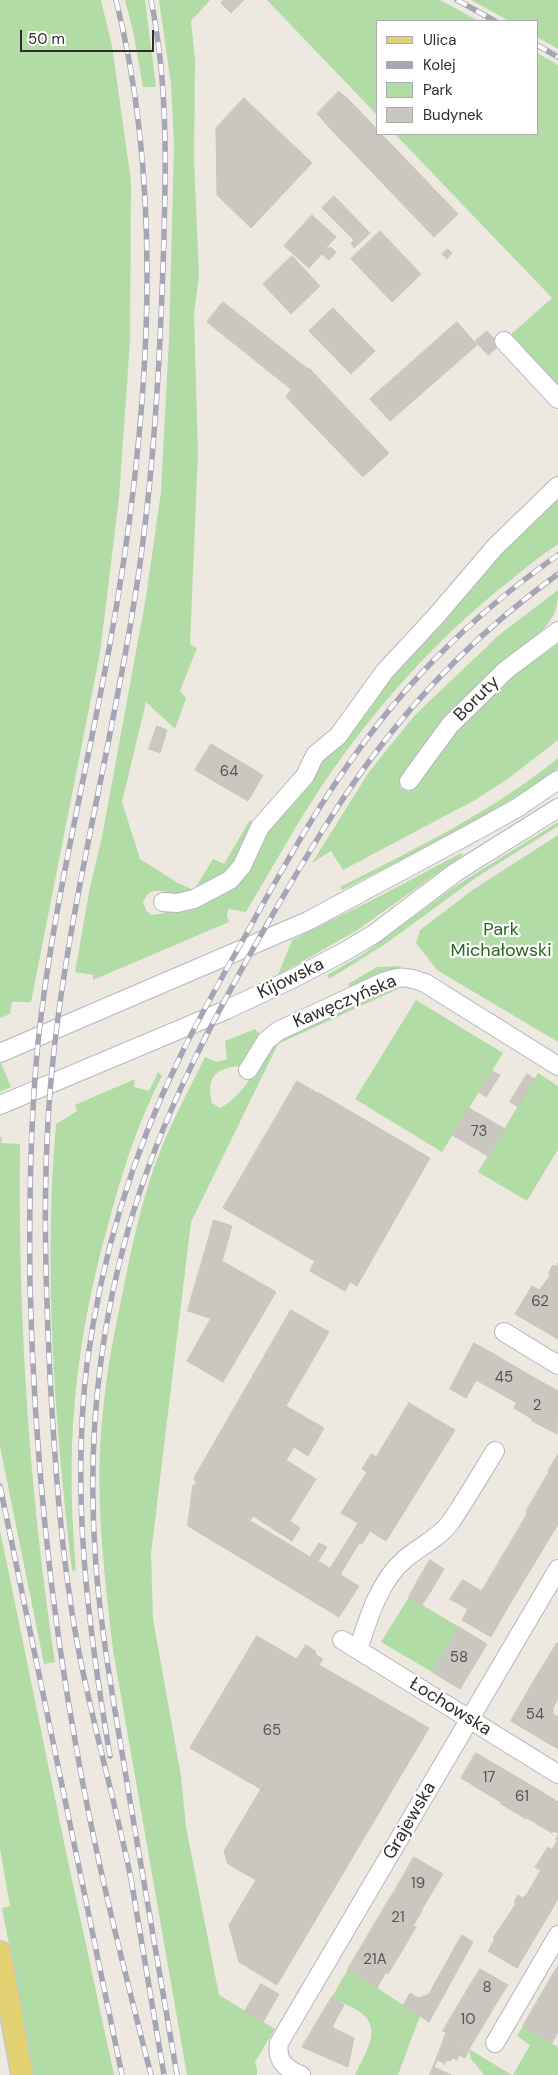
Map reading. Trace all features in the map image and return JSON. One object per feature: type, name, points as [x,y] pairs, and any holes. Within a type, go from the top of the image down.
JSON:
[{"type":"main road","points":[[1,1960],[22,2075]]},
{"type":"street","points":[[504,341],[558,399]]},
{"type":"street","points":[[163,902],[176,903],[194,899],[230,880],[242,866],[260,827],[304,776],[315,755],[338,736],[385,671],[437,615],[495,547],[558,486]]},
{"type":"street","name":"Boruty","points":[[409,781],[450,725],[506,670],[558,631]]},
{"type":"street","points":[[0,1053],[308,921],[478,830],[517,808],[558,780]]},
{"type":"street","name":"Kijowska","points":[[0,1105],[226,1010],[334,958],[374,934],[456,872],[558,808]]},
{"type":"street","name":"Kawęczyńska","points":[[248,1070],[266,1040],[278,1031],[383,982],[399,977],[409,977],[425,983],[558,1066]]},
{"type":"street","points":[[504,1332],[558,1364]]},
{"type":"street","points":[[358,1650],[368,1615],[389,1577],[404,1559],[431,1541],[449,1524],[495,1451]]},
{"type":"street","name":"Grajewska","points":[[297,2073],[283,2064],[280,2059],[279,2043],[558,1569]]},
{"type":"street","name":"Łochowska","points":[[342,1640],[558,1774]]},
{"type":"street","points":[[495,2043],[558,1934]]},
{"type":"green space","points":[[0,0],[101,0],[112,46],[131,181],[130,341],[119,498],[100,653],[31,1002],[12,1002],[10,1014],[0,1018]]},
{"type":"green space","points":[[125,0],[145,0],[156,87],[143,87],[133,31]]},
{"type":"green space","points":[[159,0],[210,0],[191,21],[195,60],[194,161],[199,275],[194,314],[198,453],[190,644],[197,648],[180,691],[186,698],[175,729],[146,702],[122,802],[140,859],[178,883],[194,890],[213,859],[224,864],[250,820],[253,823],[246,849],[224,880],[201,893],[188,896],[179,896],[162,891],[152,892],[147,895],[143,902],[146,910],[151,915],[160,914],[197,903],[226,888],[241,875],[250,862],[262,831],[312,774],[383,683],[478,574],[558,491],[558,544],[470,614],[420,663],[374,715],[352,743],[303,815],[246,912],[228,909],[227,916],[229,922],[93,980],[93,975],[75,972],[146,597],[161,492],[169,338],[174,146],[171,84]]},
{"type":"green space","points":[[267,0],[440,0],[477,20],[376,20],[376,114]]},
{"type":"green space","points":[[471,0],[558,0],[558,49],[538,38],[538,20],[507,20]]},
{"type":"green space","points":[[538,54],[558,65],[558,387],[509,336],[552,298],[396,135],[538,135]]},
{"type":"green space","points":[[558,590],[557,605],[547,625],[537,637],[445,721],[399,787],[409,792],[475,708],[502,684],[558,644],[558,740],[509,778],[475,800],[343,870],[331,851],[312,863],[369,772],[415,715],[499,635]]},
{"type":"green space","points":[[558,758],[558,769],[506,803],[398,862],[342,890],[340,887],[425,844],[480,813],[507,796]]},
{"type":"green space","points":[[558,822],[558,826],[477,877],[384,945],[329,979],[327,975],[363,954],[454,887]]},
{"type":"green space","name":"Park Michałowski","points":[[558,835],[558,1042],[437,970],[416,943],[420,930],[474,889]]},
{"type":"green space","points":[[461,853],[463,855],[356,931],[278,975],[292,940]]},
{"type":"green space","points":[[402,966],[351,989],[348,984],[377,967]]},
{"type":"green space","points":[[394,988],[398,989],[278,1044],[191,1222],[151,1554],[153,1619],[181,1776],[186,1827],[219,1995],[275,2029],[255,2062],[257,2075],[187,2075],[113,1650],[106,1591],[101,1531],[100,1441],[115,1329],[128,1264],[149,1181],[166,1137],[205,1057],[217,1062],[227,1059],[225,1041],[255,1029],[260,1034],[241,1066],[225,1069],[214,1076],[210,1087],[210,1094],[212,1103],[220,1108],[230,1102],[245,1086],[278,1039]]},
{"type":"green space","points":[[416,1000],[503,1053],[442,1152],[355,1099]]},
{"type":"green space","points":[[0,1064],[11,1087],[0,1092]]},
{"type":"green space","points":[[158,1072],[162,1076],[139,1126],[116,1196],[97,1266],[86,1319],[78,1372],[73,1426],[72,1498],[76,1570],[72,1571],[60,1460],[53,1348],[51,1236],[56,1124],[77,1111],[75,1105],[135,1079],[134,1087],[149,1091]]},
{"type":"green space","points":[[538,1073],[558,1086],[558,1149],[527,1201],[478,1172]]},
{"type":"green space","points":[[0,1137],[2,1137],[1,1143],[20,1144],[21,1274],[27,1404],[38,1533],[55,1662],[44,1664],[0,1446]]},
{"type":"green space","points":[[0,1530],[114,2075],[34,2075],[32,2066],[2,1908],[10,1906],[0,1849]]},
{"type":"green space","points":[[409,1597],[459,1627],[432,1672],[381,1642]]},
{"type":"green space","points":[[348,1969],[420,2016],[398,2075],[355,2075],[370,2042],[371,2026],[360,2012],[332,1997]]},
{"type":"green space","points":[[523,2026],[558,2047],[558,2075],[513,2075],[530,2045],[517,2036]]},
{"type":"green space","points":[[469,2049],[512,2075],[484,2075],[471,2059]]},
{"type":"building","points":[[224,0],[244,0],[231,13],[221,3]]},
{"type":"building","points":[[339,91],[346,98],[323,120],[317,114]]},
{"type":"building","points":[[346,97],[376,128],[376,135],[382,135],[391,144],[367,167],[323,121]]},
{"type":"building","points":[[244,98],[312,163],[251,228],[217,195],[216,128]]},
{"type":"building","points":[[391,144],[458,214],[434,237],[367,167]]},
{"type":"building","points":[[334,196],[370,233],[354,248],[351,243],[354,240],[322,208]]},
{"type":"building","points":[[312,215],[336,237],[326,248],[330,247],[336,252],[329,260],[322,254],[309,268],[284,246]]},
{"type":"building","points":[[380,231],[421,274],[392,302],[351,259]]},
{"type":"building","points":[[448,249],[452,253],[447,259],[442,254]]},
{"type":"building","points":[[292,256],[320,286],[291,314],[263,284]]},
{"type":"building","points":[[223,302],[308,369],[292,390],[207,322]]},
{"type":"building","points":[[333,308],[375,351],[351,374],[309,331]]},
{"type":"building","points":[[457,322],[477,345],[390,421],[370,399]]},
{"type":"building","points":[[487,331],[500,345],[488,355],[475,341]]},
{"type":"building","points":[[309,368],[389,453],[363,477],[286,397]]},
{"type":"building","points":[[157,726],[167,730],[160,753],[149,749]]},
{"type":"building","points":[[211,744],[263,775],[248,801],[195,770]]},
{"type":"building","points":[[492,1071],[500,1075],[486,1097],[479,1092]]},
{"type":"building","points":[[527,1074],[535,1079],[518,1107],[510,1102]]},
{"type":"building","points":[[297,1081],[319,1094],[311,1107],[289,1095]]},
{"type":"building","points":[[319,1093],[430,1158],[422,1172],[311,1107]]},
{"type":"building","points":[[289,1095],[317,1111],[251,1224],[223,1208]]},
{"type":"building","points":[[469,1108],[505,1129],[488,1156],[452,1135]]},
{"type":"building","points":[[317,1111],[422,1172],[357,1286],[251,1224]]},
{"type":"building","points":[[214,1220],[232,1226],[222,1261],[276,1292],[223,1382],[187,1361],[211,1318],[206,1317],[211,1302],[192,1296]]},
{"type":"building","points":[[315,1262],[350,1282],[345,1291],[310,1271]]},
{"type":"building","points":[[558,1263],[558,1339],[515,1314],[532,1286],[539,1290],[551,1275],[548,1274],[553,1265],[556,1267]]},
{"type":"building","points":[[192,1296],[211,1302],[206,1317],[188,1311]]},
{"type":"building","points":[[291,1310],[329,1332],[230,1502],[194,1480],[194,1478]]},
{"type":"building","points":[[474,1343],[492,1353],[466,1398],[450,1389]]},
{"type":"building","points":[[492,1353],[533,1377],[517,1403],[476,1380]]},
{"type":"building","points":[[533,1377],[558,1391],[557,1434],[532,1421],[532,1419],[514,1408]]},
{"type":"building","points":[[409,1403],[455,1430],[386,1541],[370,1531],[362,1544],[350,1537],[358,1523],[341,1513],[367,1472],[362,1469],[371,1454],[376,1457]]},
{"type":"building","points":[[286,1406],[310,1420],[250,1521],[194,1486],[197,1481],[230,1502]]},
{"type":"building","points":[[310,1420],[324,1428],[308,1456],[294,1447]]},
{"type":"building","points":[[558,1454],[558,1477],[548,1471]]},
{"type":"building","points":[[286,1460],[316,1479],[290,1521],[300,1528],[292,1541],[253,1516]]},
{"type":"building","points":[[549,1472],[558,1477],[558,1524],[555,1529],[526,1512]]},
{"type":"building","points":[[193,1486],[310,1557],[319,1543],[327,1547],[318,1561],[359,1586],[339,1617],[188,1526]]},
{"type":"building","points":[[528,1513],[555,1529],[508,1607],[482,1591]]},
{"type":"building","points":[[350,1537],[359,1543],[340,1575],[330,1569]]},
{"type":"building","points":[[430,1560],[444,1569],[431,1591],[417,1582]]},
{"type":"building","points":[[463,1580],[508,1607],[491,1637],[462,1620],[468,1609],[450,1599]]},
{"type":"building","points":[[417,1582],[431,1591],[422,1605],[409,1597]]},
{"type":"building","points":[[459,1627],[487,1644],[460,1689],[432,1672]]},
{"type":"building","points":[[257,1636],[363,1698],[297,1810],[190,1748]]},
{"type":"building","points":[[558,1644],[558,1693],[535,1679]]},
{"type":"building","points":[[306,1645],[323,1659],[319,1665],[429,1728],[277,1985],[239,1962],[229,1925],[256,1880],[228,1864],[224,1851],[261,1789],[297,1810],[363,1698],[297,1659]]},
{"type":"building","points":[[535,1679],[558,1693],[553,1714],[558,1717],[558,1749],[511,1721]]},
{"type":"building","points":[[476,1753],[517,1777],[502,1803],[461,1778]]},
{"type":"building","points":[[517,1777],[542,1792],[526,1819],[501,1804]]},
{"type":"building","points":[[542,1792],[558,1802],[558,1833],[553,1831],[552,1833],[527,1818]]},
{"type":"building","points":[[558,1835],[558,1899],[517,1968],[488,1951],[495,1939],[493,1938],[516,1904],[514,1902],[518,1895],[523,1898],[527,1894],[541,1870],[535,1867],[548,1847],[552,1850]]},
{"type":"building","points":[[414,1857],[443,1874],[421,1911],[393,1894]]},
{"type":"building","points":[[393,1893],[422,1911],[413,1926],[416,1927],[402,1951],[370,1932]]},
{"type":"building","points":[[370,1932],[402,1951],[388,1974],[386,1972],[377,1988],[348,1969]]},
{"type":"building","points":[[462,1935],[473,1942],[429,2022],[403,2005],[410,1993],[418,1998],[428,1995]]},
{"type":"building","points":[[558,1966],[558,1980],[552,1976]]},
{"type":"building","points":[[480,1969],[508,1985],[494,2007],[466,1992]]},
{"type":"building","points":[[552,1976],[558,1980],[558,2032],[552,2043],[523,2026]]},
{"type":"building","points":[[261,1984],[279,1994],[263,2022],[245,2011]]},
{"type":"building","points":[[466,1992],[493,2007],[469,2049],[443,2031]]},
{"type":"building","points":[[332,1997],[344,2005],[333,2028],[354,2038],[348,2067],[302,2047]]},
{"type":"building","points":[[446,2034],[469,2050],[465,2058],[459,2055],[457,2060],[453,2058],[450,2061],[447,2060],[444,2065],[444,2063],[437,2060],[434,2067],[451,2075],[430,2075]]},
{"type":"railway","points":[[116,0],[132,78],[142,159],[147,241],[142,407],[122,570],[109,649],[60,894],[44,993],[35,1073],[32,1133],[30,1285],[39,1463],[59,1640],[85,1797],[102,1877],[151,2075]]},
{"type":"railway","points":[[132,1884],[83,1673],[71,1609],[63,1543],[50,1376],[46,1261],[46,1185],[52,1070],[67,954],[133,609],[140,567],[154,439],[164,234],[165,133],[161,66],[151,0]]},
{"type":"railway","points":[[457,0],[493,20]]},
{"type":"railway","points":[[538,46],[558,57]]},
{"type":"railway","points":[[110,1756],[95,1658],[84,1561],[81,1512],[82,1413],[93,1325],[110,1247],[133,1170],[147,1132],[179,1059],[210,999],[284,866],[353,758],[405,691],[448,646],[494,604],[558,555]]},
{"type":"railway","points":[[177,2075],[110,1678],[96,1567],[93,1482],[94,1439],[102,1355],[117,1271],[141,1188],[172,1107],[190,1068],[251,952],[331,817],[390,733],[434,683],[506,615],[558,574]]},
{"type":"railway","points":[[0,1486],[122,2075]]},
{"type":"railway","points":[[131,1879],[164,2075]]}]
